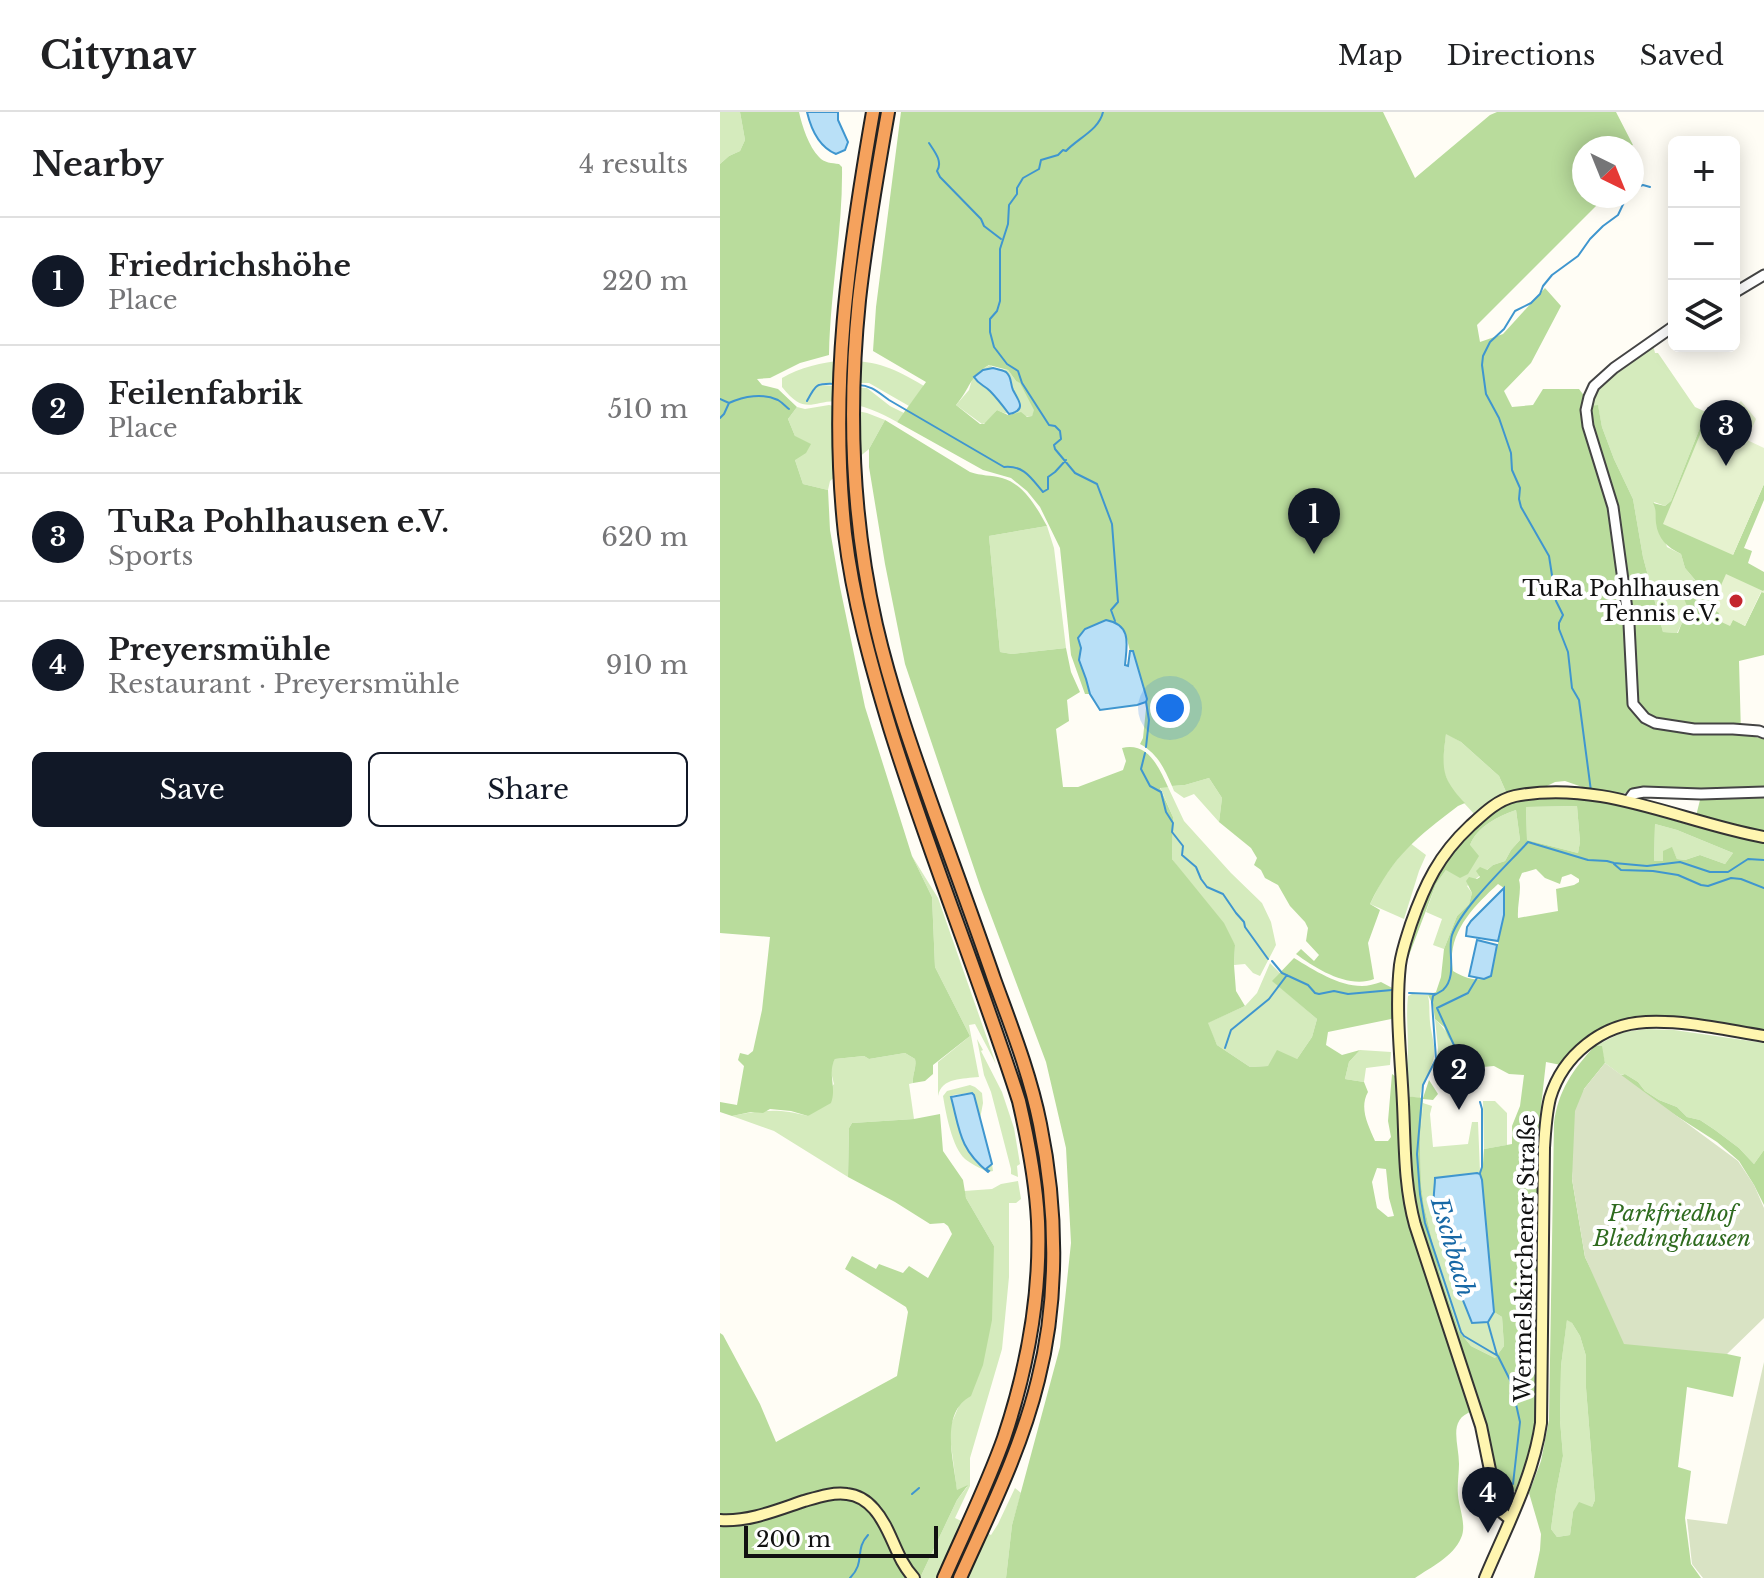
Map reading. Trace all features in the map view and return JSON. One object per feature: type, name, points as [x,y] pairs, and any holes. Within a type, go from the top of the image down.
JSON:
[{"type":"highway","points":[[873,112],[845,289],[839,367],[845,535],[875,679],[905,776],[1019,1101],[1029,1146],[1038,1222],[1036,1296],[1018,1389],[1004,1438],[944,1578]]},
{"type":"highway","points":[[888,112],[859,302],[854,381],[855,470],[869,589],[889,675],[921,775],[1023,1061],[1039,1121],[1052,1212],[1050,1309],[1039,1378],[1024,1430],[960,1578]]},
{"type":"main road","points":[[1510,1519],[1498,1509],[1481,1426],[1410,1206],[1405,1159],[1399,975],[1402,955],[1424,888],[1432,871],[1457,839],[1495,804],[1512,797],[1547,793],[1591,794],[1764,837]]},
{"type":"main road","name":"Wermelskirchener Straße","points":[[1485,1578],[1535,1454],[1542,1417],[1545,1131],[1549,1102],[1559,1078],[1571,1059],[1589,1042],[1628,1024],[1682,1024],[1764,1036]]},
{"type":"main road","points":[[720,1520],[742,1520],[831,1494],[857,1496],[878,1515],[902,1562],[914,1578]]},
{"type":"street","points":[[1740,289],[1764,275]]},
{"type":"street","points":[[1668,330],[1594,386],[1586,410],[1613,507],[1629,624],[1633,704],[1645,718],[1655,723],[1694,729],[1764,733]]},
{"type":"street","points":[[1628,801],[1633,794],[1644,792],[1764,792]]},
{"type":"green space","points":[[720,112],[740,112],[745,140],[740,151],[720,164]]},
{"type":"green space","points":[[740,112],[799,112],[815,153],[823,160],[842,167],[829,355],[800,363],[770,378],[757,379],[762,385],[778,389],[797,407],[788,419],[795,436],[811,444],[806,453],[795,460],[803,484],[828,490],[830,530],[865,707],[912,856],[932,897],[935,967],[970,1036],[933,1065],[933,1074],[925,1081],[913,1083],[915,1059],[905,1053],[869,1059],[864,1056],[835,1059],[831,1103],[808,1116],[770,1109],[763,1113],[732,1116],[720,1112],[720,1102],[737,1105],[744,1066],[738,1060],[740,1053],[748,1055],[753,1051],[762,1010],[770,937],[720,933],[720,164],[740,151],[745,140]]},
{"type":"green space","points":[[901,112],[1383,112],[1415,178],[1497,112],[1616,112],[1628,136],[1572,136],[1572,208],[1594,208],[1477,325],[1480,342],[1503,334],[1545,288],[1561,306],[1531,363],[1504,391],[1512,407],[1533,405],[1543,389],[1579,389],[1592,406],[1598,405],[1602,427],[1633,499],[1643,557],[1663,632],[1678,633],[1690,613],[1682,594],[1696,581],[1685,568],[1681,554],[1661,538],[1653,503],[1665,506],[1671,501],[1705,415],[1708,413],[1706,418],[1710,421],[1733,555],[1764,484],[1764,500],[1744,548],[1752,551],[1748,563],[1764,572],[1764,655],[1739,661],[1741,734],[1764,739],[1764,833],[1696,816],[1700,800],[1697,790],[1637,789],[1614,794],[1565,781],[1555,782],[1537,791],[1507,794],[1499,776],[1461,742],[1446,734],[1445,771],[1451,786],[1465,803],[1443,817],[1407,849],[1370,904],[1380,910],[1368,943],[1374,979],[1344,979],[1313,966],[1296,954],[1301,949],[1314,961],[1319,955],[1306,941],[1308,928],[1305,922],[1290,906],[1278,885],[1265,878],[1254,865],[1257,858],[1251,848],[1219,822],[1222,798],[1209,778],[1172,786],[1156,757],[1140,744],[1147,699],[1127,639],[1081,648],[1079,660],[1090,694],[1085,694],[1071,655],[1060,548],[1040,507],[1011,478],[983,470],[897,422],[926,382],[873,351]],"holes":[[[989,365],[1008,370],[1020,383],[1034,410],[1032,416],[1027,417],[1021,412],[1008,415],[997,410],[984,424],[980,424],[956,405],[983,369]],[[1762,591],[1745,626],[1733,619],[1730,625],[1718,620],[1720,613]]]},
{"type":"green space","points":[[1653,345],[1655,353],[1658,353],[1695,407],[1708,413],[1671,501],[1665,506],[1654,502],[1667,547],[1681,554],[1685,568],[1696,581],[1690,613],[1677,633],[1663,632],[1643,557],[1633,499],[1614,459],[1598,406],[1592,406],[1608,378]]},
{"type":"green space","points":[[843,360],[885,367],[924,386],[909,406],[869,383],[819,383],[867,388],[904,413],[897,422],[872,410],[844,402],[811,405],[798,402],[782,387],[782,378],[796,371]]},
{"type":"green space","points":[[990,365],[1008,370],[1020,382],[1035,410],[1032,416],[997,410],[982,424],[956,405],[969,390],[973,376]]},
{"type":"green space","points":[[1741,401],[1756,419],[1747,440],[1764,448],[1764,484],[1733,555],[1663,524],[1704,425],[1709,425],[1710,421],[1706,418],[1708,413],[1716,417],[1721,406],[1728,402],[1736,406]]},
{"type":"green space","points":[[829,405],[885,420],[869,449],[830,481],[828,490],[803,484],[795,460],[795,436],[788,419],[797,407],[805,409]]},
{"type":"green space","points":[[885,420],[970,472],[1010,481],[1029,498],[1043,519],[1047,526],[989,536],[1000,652],[1012,654],[1066,648],[1071,672],[1080,692],[1067,700],[1069,721],[1056,729],[1063,787],[1078,787],[1123,770],[1126,761],[1122,748],[1131,747],[1146,752],[1161,772],[1168,787],[1160,788],[1173,817],[1172,859],[1224,923],[1235,945],[1236,991],[1245,1006],[1208,1023],[1217,1045],[1250,1067],[1268,1066],[1277,1050],[1297,1059],[1312,1037],[1317,1019],[1272,981],[1294,958],[1344,983],[1362,986],[1381,982],[1396,990],[1396,1018],[1328,1032],[1326,1045],[1342,1055],[1360,1050],[1349,1062],[1345,1079],[1364,1082],[1368,1092],[1364,1104],[1366,1116],[1375,1141],[1388,1141],[1391,1137],[1388,1121],[1392,1074],[1399,1079],[1404,1185],[1473,1411],[1460,1420],[1456,1433],[1458,1495],[1463,1528],[1461,1538],[1447,1556],[1415,1578],[1006,1578],[1012,1525],[1060,1347],[1071,1243],[1066,1148],[1046,1062],[981,889],[905,664],[885,564],[869,467],[869,449]],"holes":[[[1377,1168],[1386,1169],[1394,1216],[1388,1217],[1377,1208],[1372,1182]]]},
{"type":"green space","points":[[1047,526],[1054,548],[1066,648],[1012,654],[1000,652],[989,536]]},
{"type":"green space","name":"TuRa Pohlhausen Tennis e.V.","points":[[1726,574],[1764,590],[1745,626],[1733,620],[1730,626],[1717,620],[1719,613],[1711,608]]},
{"type":"green space","points":[[1446,733],[1461,742],[1499,776],[1507,794],[1476,816],[1451,789],[1442,767]]},
{"type":"green space","points":[[1209,778],[1222,798],[1219,822],[1194,794],[1184,798],[1172,786]]},
{"type":"green space","points":[[1160,787],[1168,787],[1184,821],[1262,903],[1271,922],[1276,945],[1260,976],[1245,964],[1234,965],[1235,945],[1172,859],[1173,817]]},
{"type":"green space","points":[[1569,797],[1634,808],[1689,825],[1696,823],[1764,840],[1764,1032],[1680,1018],[1639,1018],[1601,1030],[1578,1046],[1561,1065],[1546,1062],[1540,1116],[1538,1411],[1530,1452],[1517,1492],[1497,1485],[1411,1194],[1405,1096],[1423,1098],[1429,1080],[1438,1094],[1433,1100],[1423,1099],[1420,1139],[1424,1206],[1441,1278],[1459,1331],[1471,1346],[1495,1358],[1504,1346],[1502,1317],[1494,1312],[1480,1174],[1484,1149],[1512,1144],[1512,1126],[1520,1106],[1524,1075],[1509,1074],[1494,1066],[1483,1067],[1475,1063],[1473,1054],[1460,1052],[1435,1019],[1428,995],[1436,992],[1444,949],[1457,916],[1469,904],[1472,893],[1466,881],[1469,877],[1480,877],[1476,871],[1480,867],[1487,870],[1505,861],[1520,840],[1516,810],[1489,823],[1473,839],[1470,845],[1479,856],[1468,874],[1460,878],[1446,870],[1436,884],[1405,959],[1420,907],[1445,859],[1487,815],[1510,802]],"holes":[[[1577,806],[1578,853],[1527,840],[1526,807]],[[1655,824],[1733,853],[1725,864],[1700,855],[1677,859],[1672,847],[1663,851],[1663,861],[1654,861]],[[1536,869],[1545,878],[1560,884],[1562,877],[1571,874],[1579,882],[1556,889],[1558,911],[1518,918],[1522,873]],[[1498,884],[1504,888],[1504,915],[1491,976],[1481,979],[1472,979],[1453,971],[1454,945],[1471,912]]]},
{"type":"green space","points":[[1577,806],[1578,853],[1527,840],[1526,807]]},
{"type":"green space","points":[[1516,810],[1520,840],[1505,861],[1493,865],[1467,886],[1472,893],[1469,904],[1457,916],[1444,949],[1433,945],[1442,919],[1426,912],[1436,884],[1483,828]]},
{"type":"green space","points":[[1655,824],[1733,853],[1725,864],[1700,855],[1677,859],[1672,848],[1663,861],[1654,861]]},
{"type":"green space","points":[[1410,843],[1426,855],[1404,919],[1370,904],[1383,878]]},
{"type":"green space","points":[[912,856],[938,898],[996,1064],[975,1024],[969,1025],[979,1077],[949,1082],[938,1096],[938,1062],[970,1036],[935,967],[932,897]]},
{"type":"green space","points":[[1270,963],[1280,973],[1273,981],[1317,1019],[1312,1037],[1297,1059],[1250,1067],[1217,1045],[1207,1023],[1245,1006],[1257,993]]},
{"type":"green space","points":[[1428,995],[1434,1046],[1433,1061],[1420,1098],[1405,1096],[1407,1003],[1408,996]]},
{"type":"green space","points":[[1435,1019],[1452,1041],[1461,1067],[1441,1069],[1437,1061]]},
{"type":"green space","points":[[1647,1029],[1764,1043],[1764,1150],[1754,1164],[1715,1130],[1700,1120],[1687,1117],[1677,1107],[1645,1091],[1638,1082],[1625,1074],[1621,1075],[1605,1063],[1601,1046],[1595,1046],[1623,1032]]},
{"type":"green space","points":[[977,1039],[1002,1092],[1014,1128],[1020,1164],[1017,1166],[1018,1177],[1011,1174]]},
{"type":"green space","points":[[1595,1046],[1602,1046],[1605,1063],[1584,1089],[1572,1179],[1585,1257],[1590,1267],[1727,1354],[1741,1357],[1733,1397],[1687,1387],[1678,1467],[1691,1471],[1685,1518],[1691,1564],[1701,1578],[1534,1578],[1541,1534],[1529,1493],[1541,1461],[1549,1420],[1554,1123],[1563,1091]],"holes":[[[1567,1320],[1572,1323],[1586,1356],[1595,1500],[1592,1507],[1579,1502],[1573,1512],[1570,1535],[1557,1537],[1551,1529],[1563,1456],[1561,1366]]]},
{"type":"green space","points":[[1360,1050],[1391,1052],[1390,1065],[1366,1068],[1364,1082],[1345,1079],[1349,1062]]},
{"type":"green space","points":[[905,1053],[915,1059],[913,1083],[909,1084],[914,1119],[852,1123],[849,1128],[848,1177],[774,1131],[732,1116],[770,1111],[808,1116],[834,1084],[830,1068],[835,1059],[864,1056],[869,1059]]},
{"type":"green space","name":"Parkfriedhof Bliedinghausen","points":[[1605,1063],[1738,1161],[1764,1208],[1764,1318],[1727,1354],[1624,1344],[1585,1257],[1572,1179],[1575,1111],[1584,1089]]},
{"type":"green space","points":[[1625,1074],[1659,1100],[1715,1130],[1754,1164],[1764,1150],[1764,1205],[1739,1161],[1717,1142],[1616,1077]]},
{"type":"green space","points":[[970,1085],[982,1093],[980,1119],[974,1095],[953,1095],[959,1128],[971,1155],[986,1169],[992,1164],[993,1171],[988,1172],[965,1159],[956,1147],[950,1130],[943,1096],[947,1091]]},
{"type":"green space","points":[[1483,1101],[1495,1101],[1507,1113],[1507,1145],[1484,1149]]},
{"type":"green space","points":[[1423,1103],[1432,1106],[1433,1147],[1468,1144],[1472,1122],[1478,1122],[1480,1172],[1436,1178],[1435,1197],[1445,1252],[1472,1323],[1488,1322],[1494,1312],[1502,1317],[1504,1346],[1495,1358],[1471,1346],[1459,1331],[1441,1278],[1421,1184]]},
{"type":"green space","points":[[940,1114],[943,1151],[963,1180],[966,1198],[994,1246],[992,1320],[983,1365],[971,1396],[961,1404],[952,1426],[957,1490],[968,1485],[957,1500],[920,1578],[720,1578],[720,1333],[760,1404],[776,1442],[897,1376],[908,1312],[906,1307],[845,1269],[852,1256],[876,1269],[879,1264],[903,1273],[909,1266],[928,1278],[952,1234],[944,1223],[930,1224],[848,1177],[849,1128],[852,1123]]},
{"type":"green space","points":[[1018,1181],[1021,1199],[1009,1203],[1009,1277],[1002,1349],[970,1458],[970,1486],[955,1518],[991,1535],[1015,1488],[1021,1493],[1012,1525],[1006,1578],[920,1578],[957,1500],[967,1487],[957,1491],[949,1429],[961,1401],[994,1246],[964,1191],[992,1189]]},
{"type":"green space","points":[[1567,1319],[1580,1336],[1586,1356],[1595,1500],[1592,1507],[1573,1512],[1570,1535],[1557,1537],[1551,1529],[1563,1456],[1561,1366]]},
{"type":"green space","points":[[1764,1362],[1764,1578],[1703,1578],[1692,1564],[1687,1519],[1727,1524]]},
{"type":"water","points":[[807,112],[838,112],[838,120],[848,142],[845,150],[836,154],[820,142]]},
{"type":"water","points":[[993,368],[1009,376],[1020,405],[1015,412],[1009,414],[974,377],[983,370]]},
{"type":"water","points":[[1106,620],[1124,631],[1127,643],[1125,665],[1128,666],[1130,651],[1133,651],[1146,702],[1100,710],[1090,694],[1079,660],[1081,648],[1078,638],[1085,629]]},
{"type":"water","points":[[1504,888],[1504,915],[1498,941],[1466,936],[1471,921]]},
{"type":"water","points":[[1477,940],[1497,945],[1491,976],[1484,979],[1469,976]]},
{"type":"water","points":[[972,1093],[992,1164],[986,1169],[988,1172],[966,1147],[951,1097]]},
{"type":"water","points":[[1477,1173],[1482,1180],[1494,1312],[1488,1322],[1472,1323],[1443,1248],[1434,1197],[1435,1178]]},
{"type":"waterway","points":[[1103,112],[1093,129],[1066,151],[1041,160],[1039,169],[1023,178],[1017,188],[1017,194],[1009,205],[1008,224],[1000,249],[1000,301],[990,319],[990,332],[994,347],[1007,364],[1018,371],[1022,383],[1049,425],[1060,431],[1061,439],[1054,445],[1055,449],[1075,473],[1097,484],[1112,524],[1118,602],[1111,610],[1115,621]]},
{"type":"waterway","points":[[929,143],[939,161],[937,171],[940,177],[981,219],[984,226],[1001,239]]},
{"type":"waterway","points":[[1644,185],[1650,187]]},
{"type":"waterway","points":[[1591,791],[1579,700],[1572,688],[1568,652],[1559,629],[1563,615],[1556,601],[1549,556],[1521,507],[1520,488],[1512,470],[1511,453],[1499,418],[1486,394],[1482,365],[1490,342],[1504,329],[1515,311],[1531,303],[1552,275],[1578,256],[1590,239],[1618,215],[1621,208]]},
{"type":"waterway","points":[[807,401],[817,386],[836,384]]},
{"type":"waterway","points":[[858,385],[875,390],[1004,467],[1022,470],[1043,492],[1048,489],[1048,477],[1066,460]]},
{"type":"waterway","points":[[720,399],[729,403],[760,396],[778,400],[789,409]]},
{"type":"waterway","points":[[720,418],[729,403]]},
{"type":"waterway","points":[[1146,702],[1149,720],[1146,747]]},
{"type":"waterway","points":[[1145,753],[1141,769],[1150,786],[1161,792],[1166,812],[1173,823],[1172,832],[1183,846],[1182,855],[1196,867],[1207,887],[1223,894],[1268,959]]},
{"type":"waterway","name":"Eschbach","points":[[1513,1484],[1520,1422],[1511,1382],[1498,1356],[1461,1332],[1425,1223],[1420,1194],[1417,1154],[1423,1085],[1436,1059],[1432,1002],[1433,996],[1443,990],[1450,978],[1452,935],[1475,899],[1528,842],[1588,860],[1647,866],[1680,862],[1710,872],[1728,872],[1748,859],[1764,860]]},
{"type":"waterway","points":[[1614,864],[1621,870],[1678,875],[1701,885],[1708,886],[1731,878],[1764,888]]},
{"type":"waterway","points":[[1272,961],[1282,973],[1319,994],[1392,990]]},
{"type":"waterway","points":[[1225,1048],[1231,1030],[1269,999],[1287,975]]},
{"type":"waterway","points":[[1463,1065],[1437,1008],[1468,993],[1477,978]]},
{"type":"waterway","points":[[1409,993],[1435,994]]},
{"type":"waterway","points":[[1480,1102],[1480,1173]]},
{"type":"waterway","points":[[1488,1323],[1497,1355]]},
{"type":"waterway","points":[[912,1494],[919,1488]]},
{"type":"waterway","points":[[850,1578],[858,1567],[862,1546],[868,1535]]},
{"type":"place","name":"TuRa Pohlhausen e.V.","points":[[1726,466]]},
{"type":"place","name":"Friedrichshöhe","points":[[1314,554]]},
{"type":"place","name":"TuRa Pohlhausen Tennis e.V.","points":[[1736,601]]},
{"type":"place","name":"Feilenfabrik","points":[[1459,1110]]},
{"type":"place","name":"Preyersmühle","points":[[1488,1533]]}]
